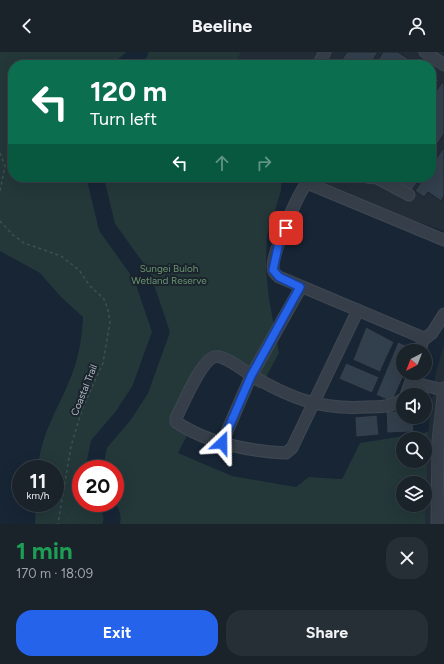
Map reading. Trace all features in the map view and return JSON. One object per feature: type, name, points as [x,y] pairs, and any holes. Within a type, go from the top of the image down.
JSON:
[{"type":"street","points":[[425,52],[444,65]]},
{"type":"street","points":[[384,182],[409,194]]},
{"type":"street","points":[[421,344],[419,336],[300,287],[276,275],[273,266],[279,242],[307,183],[444,240]]},
{"type":"street","points":[[222,443],[251,376],[300,287]]},
{"type":"street","points":[[358,310],[313,404],[292,448],[286,453],[222,443],[187,430],[176,422],[176,418],[198,374],[207,361],[214,357],[223,358],[251,376],[289,395],[313,404],[342,409],[396,404]]},
{"type":"street","points":[[424,344],[444,314]]},
{"type":"street","points":[[420,380],[444,389],[438,441],[438,524]]},
{"type":"path","points":[[0,153],[5,166],[0,191]]},
{"type":"path","name":"Coastal Trail","points":[[0,221],[13,235],[24,243],[61,256],[79,270],[90,286],[104,299],[108,310],[110,322],[103,364],[83,407],[71,446],[58,524]]},
{"type":"green space","name":"Sungei Buloh Wetland Reserve","points":[[0,52],[241,52],[237,60],[8,60],[8,182],[282,182],[281,191],[267,236],[266,267],[269,298],[279,353],[259,390],[223,369],[309,477],[342,479],[360,443],[396,437],[396,468],[427,468],[427,476],[396,476],[396,512],[425,512],[425,524],[28,524],[0,518],[12,490],[12,512],[64,512],[64,460],[39,460],[45,432],[72,375],[0,334]]},
{"type":"water","points":[[282,182],[303,182],[444,231],[444,344],[435,377],[432,401],[432,388],[396,388],[396,424],[429,424],[428,432],[396,432],[396,437],[360,443],[342,479],[309,477],[296,487],[232,476],[178,453],[191,428],[181,420],[211,362],[214,361],[246,376],[246,382],[260,389],[279,353],[269,298],[266,267],[267,236],[281,191]]},
{"type":"water","points":[[0,251],[40,273],[61,297],[83,317],[77,360],[46,432],[39,460],[12,460],[12,512],[36,512],[35,524],[0,524]]},
{"type":"building","points":[[347,52],[378,52],[373,60],[341,60]]},
{"type":"building","points":[[383,52],[398,52],[410,60],[378,60]]},
{"type":"building","points":[[442,82],[444,84],[444,134],[436,146],[436,91]]},
{"type":"building","points":[[444,147],[444,196],[441,201],[428,192],[424,197],[415,191],[421,182],[436,182],[436,159]]},
{"type":"building","points":[[397,182],[418,182],[411,192]]},
{"type":"building","points":[[366,327],[394,342],[380,372],[353,360]]},
{"type":"building","points":[[396,347],[396,380],[402,380],[398,388],[396,388],[396,393],[392,402],[376,395]]},
{"type":"building","points":[[346,363],[379,377],[372,393],[339,379]]},
{"type":"building","points":[[386,411],[396,411],[396,424],[413,424],[414,432],[387,433]]},
{"type":"building","points":[[377,415],[379,435],[356,437],[355,417]]},
{"type":"waterway","points":[[130,60],[140,52]]},
{"type":"waterway","points":[[96,182],[107,227],[142,276],[161,332],[140,390],[123,416],[99,444],[96,460]]},
{"type":"waterway","points":[[111,512],[112,516],[111,524]]},
{"type":"route","points":[[222,443],[251,376],[300,287],[279,277],[273,270],[279,242],[286,228]]}]
